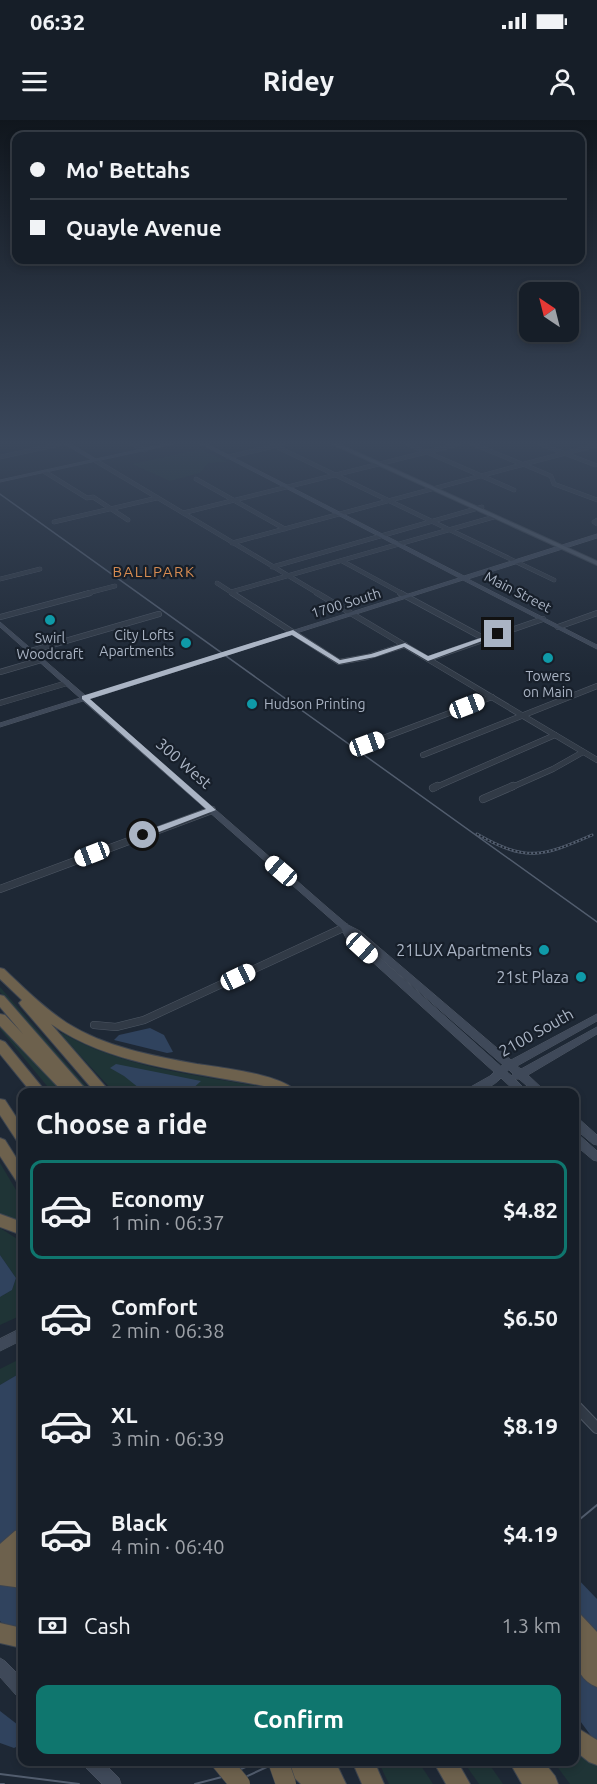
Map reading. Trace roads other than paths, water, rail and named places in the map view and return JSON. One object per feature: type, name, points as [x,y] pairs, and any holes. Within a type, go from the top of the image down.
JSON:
[{"type":"highway","points":[[0,973],[100,1088]]},
{"type":"highway","points":[[0,973],[70,1030],[110,1048],[156,1061],[273,1083],[282,1088]]},
{"type":"highway","points":[[0,999],[78,1088]]},
{"type":"highway","points":[[0,1018],[67,1088]]},
{"type":"highway","points":[[0,1045],[36,1088]]},
{"type":"highway","points":[[0,1104],[18,1131]]},
{"type":"highway","points":[[0,1144],[18,1172]]},
{"type":"highway","points":[[0,1220],[18,1227]]},
{"type":"highway","points":[[0,1557],[18,1541]]},
{"type":"highway","points":[[0,1557],[18,1558]]},
{"type":"highway","points":[[0,1575],[18,1577]]},
{"type":"highway","points":[[579,1627],[597,1647]]},
{"type":"highway","points":[[0,1633],[18,1637]]},
{"type":"highway","points":[[579,1641],[597,1663]]},
{"type":"highway","points":[[579,1654],[597,1677]]},
{"type":"highway","points":[[579,1740],[597,1754]]},
{"type":"highway","points":[[225,1766],[240,1784]]},
{"type":"highway","points":[[280,1766],[285,1784]]},
{"type":"highway","points":[[305,1766],[325,1774]]},
{"type":"highway","points":[[365,1766],[373,1784]]},
{"type":"highway","points":[[447,1766],[459,1784]]},
{"type":"highway","points":[[523,1766],[535,1784]]},
{"type":"highway","points":[[534,1766],[547,1784]]},
{"type":"main road","points":[[505,522],[597,559]]},
{"type":"main road","points":[[510,522],[597,563]]},
{"type":"street","points":[[197,522],[596,758]]},
{"type":"street","points":[[272,522],[285,529]]},
{"type":"street","points":[[232,543],[311,522]]},
{"type":"street","name":"Main Street","points":[[354,522],[597,647]]},
{"type":"street","points":[[272,567],[430,522],[554,580]]},
{"type":"street","points":[[231,592],[477,522]]},
{"type":"street","name":"1700 South","points":[[0,724],[597,536]]},
{"type":"street","points":[[342,561],[485,639]]},
{"type":"street","points":[[0,579],[40,569]]},
{"type":"street","points":[[217,583],[339,662],[372,656],[405,645]]},
{"type":"street","points":[[0,617],[115,586]]},
{"type":"street","points":[[558,627],[597,613]]},
{"type":"street","points":[[31,651],[159,614]]},
{"type":"street","points":[[428,659],[543,619]]},
{"type":"street","name":"300 West","points":[[1,627],[345,927],[357,933],[536,1088]]},
{"type":"street","points":[[0,672],[41,660]]},
{"type":"street","points":[[0,703],[67,683]]},
{"type":"street","points":[[423,755],[597,686]]},
{"type":"street","points":[[367,744],[492,697]]},
{"type":"street","points":[[433,788],[555,735]]},
{"type":"street","points":[[483,799],[553,769],[583,752]]},
{"type":"street","points":[[0,889],[212,810]]},
{"type":"street","points":[[94,1025],[116,1027],[144,1020],[345,927]]},
{"type":"street","name":"300 West","points":[[345,927],[349,936],[497,1075]]},
{"type":"street","name":"2100 South","points":[[477,1088],[511,1065],[597,1017]]},
{"type":"street","name":"2100 South","points":[[497,1075],[509,1080],[597,1030]]},
{"type":"street","points":[[509,1080],[518,1088]]},
{"type":"street","points":[[579,1125],[597,1141]]},
{"type":"street","points":[[579,1141],[597,1157]]},
{"type":"street","points":[[0,1345],[18,1336]]},
{"type":"street","points":[[579,1409],[597,1428]]},
{"type":"street","points":[[0,1666],[18,1685]]},
{"type":"street","points":[[96,1766],[113,1784]]},
{"type":"water","points":[[150,1028],[164,1035],[173,1052],[167,1053],[114,1040],[119,1035]]},
{"type":"water","points":[[116,1064],[201,1081],[193,1088],[139,1088],[110,1068]]},
{"type":"water","points":[[0,1255],[16,1278],[12,1290],[0,1297]]},
{"type":"water","points":[[18,1374],[18,1642],[0,1621],[0,1385]]},
{"type":"water","points":[[579,1580],[597,1599],[597,1744],[579,1719]]},
{"type":"water","points":[[0,1711],[18,1725],[18,1746],[14,1748],[0,1743]]},
{"type":"tram line","points":[[39,522],[597,922]]},
{"type":"tram line","points":[[579,1520],[597,1505]]},
{"type":"tram line","points":[[195,1784],[222,1777],[248,1766]]},
{"type":"tram line","points":[[230,1784],[269,1766]]},
{"type":"tram line","points":[[0,1774],[79,1784]]},
{"type":"railway","points":[[477,834],[509,849],[534,853],[560,848],[592,835]]},
{"type":"place","name":"Swirl Woodcraft","points":[[50,620]]},
{"type":"place","name":"City Lofts Apartments","points":[[186,643]]},
{"type":"place","name":"Towers on Main","points":[[548,658]]},
{"type":"place","name":"Hudson Printing","points":[[252,704]]},
{"type":"place","name":"21LUX Apartments","points":[[544,950]]},
{"type":"place","name":"21st Plaza","points":[[581,977]]},
{"type":"district","name":"BALLPARK","points":[[154,572]]}]
